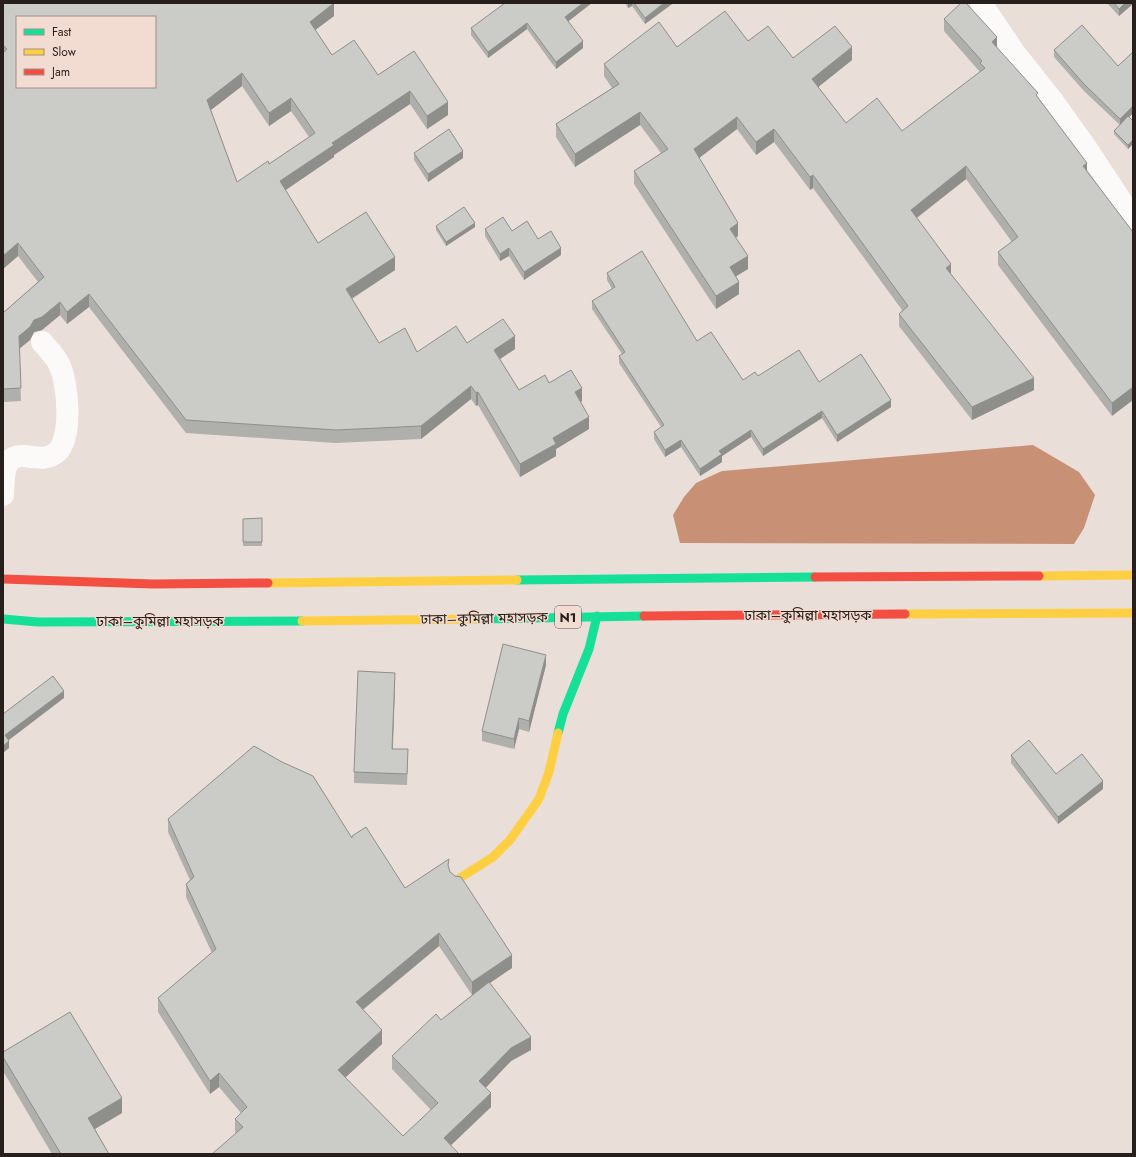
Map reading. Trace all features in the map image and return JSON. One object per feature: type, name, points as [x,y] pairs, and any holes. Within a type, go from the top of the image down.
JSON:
[{"type":"main road","points":[[3,579],[154,584],[769,577],[1133,575]]},
{"type":"main road","name":"ঢাকা–কুমিল্লা মহাসড়ক","points":[[3,619],[38,622],[361,621],[596,616],[1133,614]]},
{"type":"main road","points":[[460,878],[493,857],[510,840],[539,799],[549,772],[563,714],[589,649],[596,616]]},
{"type":"street","points":[[981,3],[1014,52],[1052,100],[1133,219]]},
{"type":"street","points":[[3,495],[6,467],[12,458],[20,457],[45,459],[62,446],[67,429],[66,390],[59,365],[42,342]]},
{"type":"shaded area","points":[[1033,445],[1079,472],[1095,495],[1084,528],[1074,544],[680,543],[673,515],[684,497],[696,483],[722,471]]},
{"type":"building","points":[[3,3],[334,3],[310,22],[332,55],[354,40],[378,75],[414,51],[448,102],[427,116],[410,91],[332,143],[334,145],[280,181],[318,243],[366,212],[395,257],[346,289],[379,343],[405,328],[417,352],[456,326],[467,343],[503,319],[515,336],[494,350],[519,390],[545,375],[549,383],[571,370],[582,388],[575,392],[589,417],[553,438],[556,444],[520,464],[478,392],[476,393],[471,386],[421,426],[336,430],[186,420],[89,294],[67,312],[60,302],[42,317],[34,320],[30,327],[19,336],[21,388],[3,389],[3,311],[4,312],[44,277],[18,243],[3,256],[3,53],[7,49],[3,45]],"holes":[[[242,73],[269,113],[291,98],[315,133],[269,164],[268,161],[237,182],[207,100]]]},
{"type":"building","points":[[505,3],[583,3],[565,17],[583,41],[556,62],[527,23],[488,52],[471,28]]},
{"type":"building","points":[[634,3],[664,3],[645,18]]},
{"type":"building","points":[[961,3],[966,3],[997,37],[992,42],[1038,93],[1036,95],[1087,163],[1083,166],[1133,232],[1133,387],[1112,403],[998,252],[1018,237],[966,166],[911,210],[951,264],[946,268],[1034,378],[972,407],[899,314],[908,306],[813,175],[810,177],[774,129],[756,142],[737,117],[694,149],[738,223],[730,229],[748,256],[730,267],[739,282],[716,296],[634,171],[668,149],[640,112],[575,154],[556,124],[619,84],[604,64],[659,22],[677,47],[725,11],[748,41],[768,26],[793,58],[835,26],[852,47],[812,79],[846,123],[877,98],[902,131],[985,68],[980,63],[982,61],[944,19]]},
{"type":"building","points":[[1114,3],[1125,3],[1119,9]]},
{"type":"building","points":[[1082,25],[1118,66],[1133,52],[1133,106],[1120,119],[1084,84],[1054,50]]},
{"type":"building","points":[[1128,116],[1133,121],[1133,140],[1128,145],[1114,131]]},
{"type":"building","points":[[449,129],[463,151],[428,174],[414,153]]},
{"type":"building","points":[[464,207],[475,223],[446,242],[436,226]]},
{"type":"building","points":[[503,217],[512,231],[527,221],[538,239],[551,231],[561,248],[524,272],[509,248],[500,254],[485,229]]},
{"type":"building","points":[[642,251],[697,341],[711,332],[743,380],[755,372],[758,376],[799,350],[819,382],[861,354],[891,400],[837,435],[822,411],[763,449],[751,430],[719,451],[722,454],[700,469],[681,440],[665,450],[654,432],[664,425],[619,356],[625,352],[592,301],[615,287],[607,273]]},
{"type":"building","points":[[262,518],[262,542],[243,542],[243,519]]},
{"type":"building","points":[[503,644],[546,655],[529,721],[519,718],[514,739],[482,731]]},
{"type":"building","points":[[358,671],[395,673],[392,749],[408,749],[407,774],[354,772]]},
{"type":"building","points":[[53,676],[64,691],[5,735],[9,741],[3,746],[3,714]]},
{"type":"building","points":[[1029,740],[1056,774],[1082,754],[1103,781],[1058,817],[1011,755]]},
{"type":"building","points":[[254,746],[282,762],[313,776],[352,838],[352,836],[366,827],[405,888],[449,859],[448,865],[450,872],[455,876],[461,877],[512,955],[472,982],[439,933],[356,1002],[382,1030],[338,1070],[403,1136],[438,1103],[392,1056],[436,1014],[441,1020],[489,982],[531,1037],[511,1048],[479,1081],[491,1093],[444,1138],[459,1154],[212,1154],[243,1127],[235,1119],[247,1107],[219,1073],[210,1081],[158,998],[216,949],[186,884],[194,877],[168,819]]},
{"type":"building","points":[[70,1012],[122,1098],[88,1118],[109,1154],[61,1154],[3,1057],[3,1052]]},
{"type":"traffic: fast","points":[[517,580],[815,577]]},
{"type":"traffic: fast","points":[[558,733],[563,714],[589,649],[597,616]]},
{"type":"traffic: fast","points":[[477,619],[644,616]]},
{"type":"traffic: fast","points":[[3,619],[38,622],[302,621]]},
{"type":"traffic: slow","points":[[1039,576],[1133,575]]},
{"type":"traffic: slow","points":[[268,583],[517,580]]},
{"type":"traffic: slow","points":[[905,614],[1133,613]]},
{"type":"traffic: slow","points":[[302,621],[477,619]]},
{"type":"traffic: slow","points":[[460,878],[493,857],[510,840],[539,799],[549,772],[558,733]]},
{"type":"traffic: jam","points":[[815,577],[1039,576]]},
{"type":"traffic: jam","points":[[3,579],[153,584],[268,583]]},
{"type":"traffic: jam","points":[[644,616],[905,614]]}]
